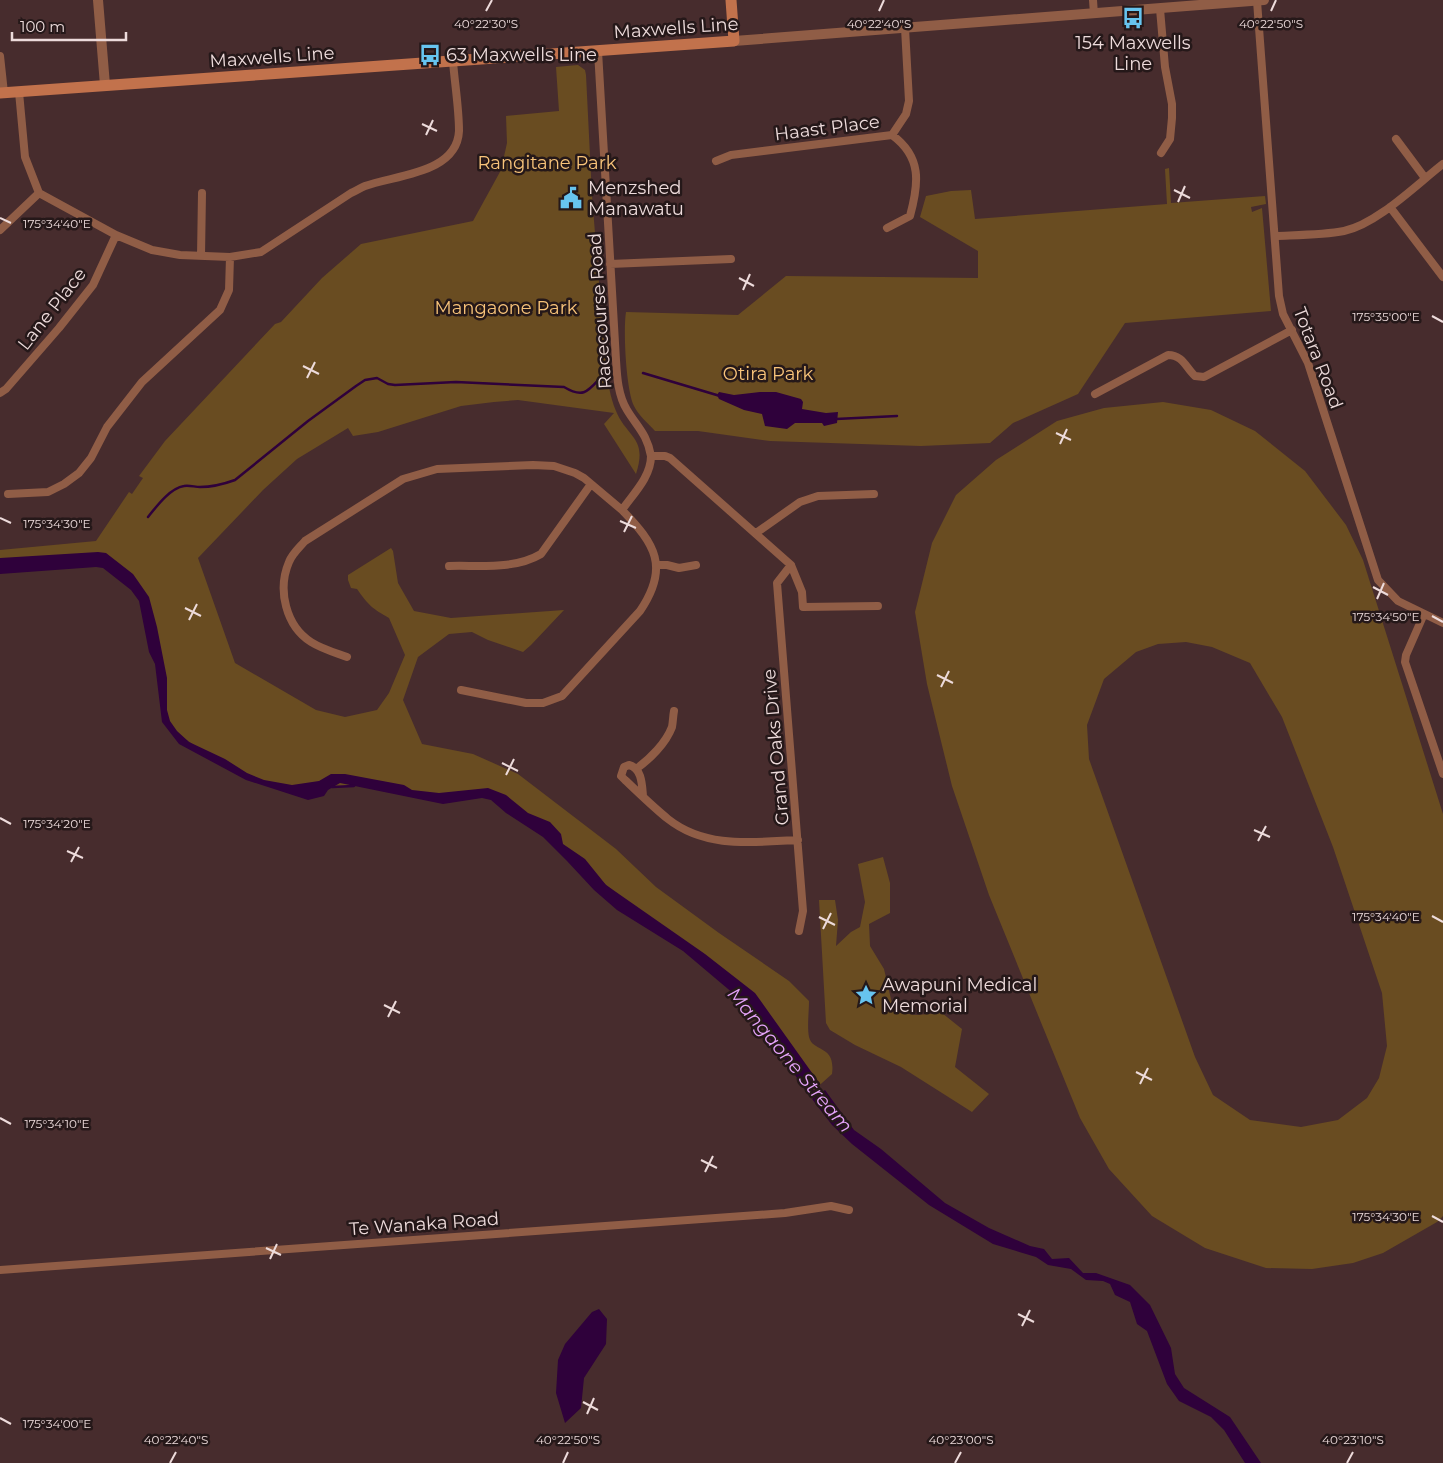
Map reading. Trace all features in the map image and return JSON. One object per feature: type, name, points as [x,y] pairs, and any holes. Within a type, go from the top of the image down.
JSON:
[{"type":"main road","points":[[731,0],[734,41]]},
{"type":"main road","name":"Maxwells Line","points":[[2,93],[734,41]]},
{"type":"street","points":[[98,0],[105,86]]},
{"type":"street","points":[[1093,0],[1094,14]]},
{"type":"street","name":"Totara Road","points":[[1258,0],[1279,296],[1283,314],[1308,363],[1378,580],[1398,601],[1443,623]]},
{"type":"street","name":"Maxwells Line","points":[[734,41],[1264,0]]},
{"type":"street","points":[[1160,9],[1165,67],[1172,104],[1170,139],[1161,153]]},
{"type":"street","name":"Haast Place","points":[[716,161],[731,155],[892,135],[906,114],[909,101],[905,28]]},
{"type":"street","name":"Racecourse Road","points":[[598,51],[616,360],[620,391],[626,409],[647,440],[651,456]]},
{"type":"street","points":[[0,56],[2,93]]},
{"type":"street","points":[[19,92],[26,157],[39,193],[138,245],[165,253],[230,257],[260,252],[351,193],[365,186],[429,168],[440,163],[451,152],[459,133],[453,62]]},
{"type":"street","points":[[887,228],[910,216],[916,193],[916,173],[912,158],[904,144],[892,135]]},
{"type":"street","points":[[1396,139],[1425,178]]},
{"type":"street","points":[[1275,236],[1344,231],[1358,227],[1390,207],[1443,164]]},
{"type":"street","points":[[0,230],[39,193]]},
{"type":"street","points":[[201,256],[202,193]]},
{"type":"street","points":[[1390,207],[1443,277]]},
{"type":"street","name":"Lane Place","points":[[0,394],[59,328],[93,285],[116,235]]},
{"type":"street","points":[[8,494],[48,492],[64,484],[79,473],[91,458],[107,428],[142,382],[220,310],[229,290],[230,257]]},
{"type":"street","points":[[610,264],[731,259]]},
{"type":"street","points":[[1094,394],[1168,355],[1174,355],[1183,361],[1195,376],[1204,377],[1292,330]]},
{"type":"street","points":[[622,510],[644,479],[651,463],[651,456],[665,456],[670,458],[791,565],[802,592],[803,607],[878,606]]},
{"type":"street","points":[[348,657],[322,648],[303,635],[295,626],[285,604],[284,579],[289,561],[311,536],[403,479],[437,469],[544,465],[570,471],[591,484],[622,510],[651,544],[656,556],[656,565],[653,586],[648,599],[640,611],[562,696],[543,703],[526,703],[461,690]]},
{"type":"street","points":[[449,566],[515,564],[530,560],[541,554],[591,484]]},
{"type":"street","points":[[756,533],[800,502],[818,496],[874,494]]},
{"type":"street","points":[[656,565],[679,568],[696,565]]},
{"type":"street","name":"Grand Oaks Drive","points":[[791,565],[777,583],[803,911],[799,931]]},
{"type":"street","points":[[1424,614],[1406,655],[1405,662],[1443,774]]},
{"type":"street","points":[[636,769],[644,764],[660,746],[672,727],[674,711]]},
{"type":"street","points":[[643,796],[642,780],[636,769],[629,765],[624,767],[621,776],[668,820],[696,835],[709,839],[739,843],[798,840]]},
{"type":"street","name":"Te Wanaka Road","points":[[0,1270],[785,1213],[831,1206],[849,1210]]},
{"type":"green space","points":[[578,65],[585,70],[586,75],[592,196],[606,368],[616,411],[638,445],[639,462],[636,474],[604,424],[614,413],[518,400],[461,406],[378,432],[353,436],[348,428],[297,459],[263,490],[198,558],[235,663],[316,710],[345,717],[377,710],[389,693],[405,655],[389,618],[371,606],[357,589],[351,588],[348,580],[348,575],[391,548],[398,583],[414,611],[451,618],[564,610],[523,652],[488,640],[472,632],[449,634],[418,657],[403,700],[422,744],[473,754],[518,774],[616,849],[656,887],[789,981],[809,1001],[808,1024],[811,1042],[828,1053],[831,1058],[832,1074],[813,1091],[740,994],[550,839],[489,797],[442,800],[361,785],[308,788],[261,782],[220,763],[165,725],[156,660],[145,606],[132,587],[103,562],[0,567],[0,550],[96,541],[129,492],[132,494],[143,478],[139,476],[165,441],[275,324],[281,322],[322,278],[361,244],[473,221],[501,170],[507,143],[506,116],[559,111],[556,67]]},
{"type":"green space","name":"Otira Park","points":[[1169,168],[1171,203],[1265,196],[1266,204],[1251,207],[1252,212],[1262,208],[1271,311],[1125,323],[1078,394],[1013,423],[990,443],[921,446],[770,441],[698,431],[655,431],[634,406],[629,387],[626,360],[626,312],[738,315],[786,276],[978,278],[978,251],[920,217],[926,196],[951,191],[971,190],[975,219],[1167,204],[1165,169]]},
{"type":"green space","points":[[1163,402],[1211,410],[1255,431],[1305,471],[1346,525],[1363,560],[1443,814],[1443,1216],[1437,1222],[1383,1253],[1353,1263],[1312,1269],[1266,1268],[1205,1248],[1152,1216],[1109,1169],[1080,1118],[989,895],[952,786],[927,684],[915,612],[932,543],[956,495],[996,460],[1057,421],[1104,408]],"holes":[[[1186,642],[1212,647],[1250,663],[1282,717],[1333,847],[1382,993],[1387,1046],[1379,1078],[1367,1098],[1338,1120],[1301,1127],[1250,1120],[1213,1095],[1195,1057],[1089,759],[1087,725],[1104,679],[1136,652],[1158,644]]]},
{"type":"green space","points":[[883,857],[890,883],[890,913],[869,924],[870,946],[884,969],[894,1012],[916,1015],[942,1013],[962,1029],[955,1067],[989,1094],[972,1112],[901,1067],[855,1045],[830,1030],[826,1023],[819,900],[835,900],[838,920],[836,946],[851,932],[860,927],[865,902],[858,864]]},
{"type":"water","points":[[719,392],[734,395],[776,392],[801,399],[803,402],[802,409],[826,413],[838,412],[837,423],[824,426],[822,423],[795,423],[787,429],[765,426],[762,414],[744,410],[719,399],[717,395]]},
{"type":"water","points":[[106,553],[133,574],[149,597],[167,678],[167,710],[170,721],[177,731],[189,742],[225,759],[247,773],[264,780],[292,785],[319,781],[331,774],[345,774],[404,785],[412,790],[439,793],[488,788],[506,795],[528,813],[550,822],[561,834],[563,844],[585,859],[606,885],[705,954],[755,993],[820,1084],[808,1094],[747,1005],[683,951],[617,910],[594,890],[543,837],[506,813],[491,800],[482,798],[443,804],[340,783],[328,790],[324,796],[308,800],[246,780],[179,744],[162,722],[155,664],[149,652],[139,601],[131,590],[103,568],[96,567],[0,574],[0,558]]},
{"type":"water","points":[[825,1090],[854,1130],[881,1149],[945,1203],[989,1228],[1030,1246],[1044,1249],[1052,1259],[1069,1258],[1083,1273],[1096,1273],[1130,1285],[1150,1305],[1171,1348],[1175,1374],[1184,1388],[1230,1417],[1261,1463],[1245,1463],[1224,1430],[1211,1417],[1179,1401],[1167,1384],[1147,1331],[1137,1324],[1130,1302],[1115,1295],[1110,1284],[1103,1281],[1086,1280],[1071,1269],[1048,1265],[1036,1257],[993,1244],[929,1205],[852,1144],[832,1125],[812,1099]]},
{"type":"water","points":[[599,1309],[607,1319],[606,1344],[584,1378],[581,1408],[565,1423],[556,1393],[558,1360],[565,1344],[592,1312]]},
{"type":"waterway","points":[[643,373],[720,396]]},
{"type":"waterway","points":[[148,517],[164,498],[179,487],[209,486],[235,480],[308,421],[365,380],[377,378],[388,384],[395,385],[456,382],[564,387],[581,393],[589,389],[602,376]]},
{"type":"waterway","points":[[836,419],[897,416]]},
{"type":"waterway","name":"Mangaone Stream","points":[[332,787],[354,786]]},
{"type":"waterway","name":"Mangaone Stream","points":[[811,1089],[819,1098]]},
{"type":"place","name":"154 Maxwells Line","points":[[1133,18]]},
{"type":"place","name":"63 Maxwells Line","points":[[430,55]]},
{"type":"place","name":"Menzshed Manawatu","points":[[571,198]]},
{"type":"place","name":"Awapuni Medical Memorial","points":[[866,995]]},
{"type":"park label","name":"Rangitane Park","points":[[547,163]]},
{"type":"park label","name":"Mangaone Park","points":[[506,308]]}]
